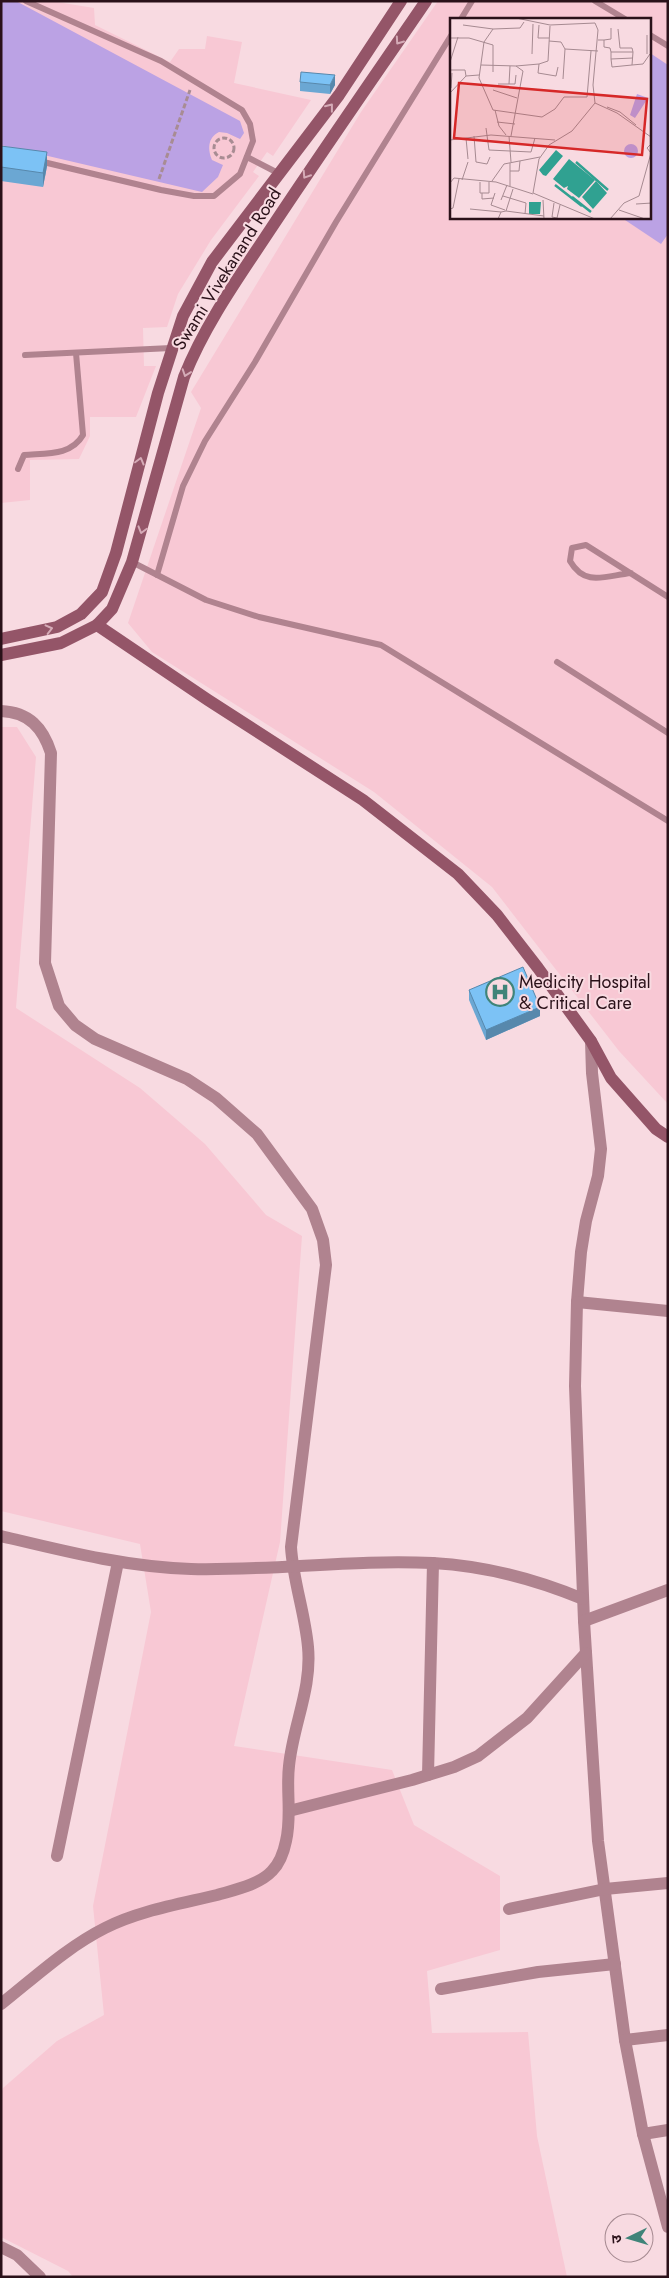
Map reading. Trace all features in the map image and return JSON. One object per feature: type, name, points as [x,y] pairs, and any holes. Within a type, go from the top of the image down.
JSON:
[{"type":"street","points":[[1,639],[57,627],[81,614],[102,592],[116,553],[171,348],[182,316],[212,262],[339,95],[401,1]]},
{"type":"street","name":"Swami Vivekanand Road","points":[[1,655],[61,643],[98,625],[112,609],[132,562],[184,377],[195,348],[305,177],[426,1]]},
{"type":"street","points":[[98,625],[208,700],[363,800],[458,874],[497,914],[591,1041],[611,1078],[656,1129],[668,1137]]},
{"type":"street","points":[[1,710],[22,715],[36,723],[46,738],[51,754],[45,963],[59,1006],[75,1025],[96,1039],[187,1079],[216,1098],[262,1141],[312,1209],[320,1232],[326,1265],[293,1521],[292,1566],[308,1646],[309,1668],[306,1690],[289,1765],[289,1810],[286,1841],[280,1859],[272,1872],[240,1888],[135,1917],[105,1928],[84,1940],[1,2004]]},
{"type":"street","points":[[591,1041],[592,1073],[601,1149],[598,1176],[585,1229],[577,1302],[575,1386],[584,1621],[598,1841],[625,2040],[642,2134],[668,2227]]},
{"type":"street","points":[[577,1302],[668,1311]]},
{"type":"street","points":[[1,1536],[118,1562],[191,1569],[433,1563],[486,1569],[522,1577],[548,1584],[583,1599]]},
{"type":"street","points":[[57,1856],[118,1562]]},
{"type":"street","points":[[428,1775],[433,1563]]},
{"type":"street","points":[[584,1621],[668,1590]]},
{"type":"street","points":[[289,1810],[361,1794],[428,1775],[478,1756],[496,1744],[527,1718],[586,1653]]},
{"type":"street","points":[[509,1909],[605,1889],[668,1883]]},
{"type":"street","points":[[441,1989],[538,1972],[615,1964]]},
{"type":"street","points":[[625,2040],[668,2035]]},
{"type":"street","points":[[642,2134],[668,2130]]},
{"type":"street","points":[[1,2247],[17,2254],[40,2277]]},
{"type":"lane","points":[[26,1],[161,61],[242,110],[250,124],[253,141],[240,174],[214,196],[194,196],[156,189],[30,159]]},
{"type":"lane","points":[[462,18],[472,1]]},
{"type":"lane","points":[[595,1],[623,18]]},
{"type":"lane","points":[[652,36],[668,46]]},
{"type":"lane","points":[[157,575],[183,486],[205,441],[255,362],[336,222],[450,37]]},
{"type":"lane","points":[[247,157],[278,173]]},
{"type":"lane","points":[[25,355],[171,348]]},
{"type":"lane","points":[[18,469],[24,455],[68,451],[79,442],[83,435],[76,353]]},
{"type":"lane","points":[[631,573],[588,579],[576,573],[570,561],[572,548],[586,545],[631,573],[668,597]]},
{"type":"lane","points":[[132,562],[206,600],[241,612],[381,646],[668,820]]},
{"type":"lane","points":[[557,662],[668,733]]},
{"type":"path","points":[[156,189],[193,81]]},
{"type":"path","points":[[226,138],[232,141],[235,148],[230,157],[224,159],[218,156],[214,147],[219,139],[226,138]]},
{"type":"shaded area","points":[[1,1],[51,1],[94,8],[95,25],[170,62],[179,49],[205,49],[207,36],[242,42],[234,83],[311,100],[273,156],[267,152],[253,172],[259,176],[211,240],[178,294],[167,327],[143,328],[144,366],[156,366],[136,417],[90,417],[90,436],[79,459],[30,460],[30,500],[1,503]]},
{"type":"shaded area","points":[[1,1],[16,1],[240,121],[244,133],[240,139],[227,133],[219,132],[210,141],[209,148],[212,160],[223,165],[218,177],[202,192],[1,145]]},
{"type":"shaded area","points":[[438,1],[668,1],[668,1104],[619,1051],[492,887],[374,792],[152,652],[128,623],[201,408],[191,392],[361,112]]},
{"type":"shaded area","points":[[652,54],[668,65],[668,234],[661,244],[624,219],[652,219]]},
{"type":"shaded area","points":[[1,727],[17,727],[36,757],[16,1008],[140,1088],[205,1144],[266,1215],[302,1236],[280,1542],[234,1746],[392,1770],[414,1825],[500,1876],[500,1950],[427,1971],[432,2033],[528,2032],[537,2136],[567,2277],[73,2277],[68,2271],[1,2237],[1,2095],[3,2088],[57,2041],[104,2015],[93,1906],[151,1612],[140,1544],[1,1511]]},
{"type":"building","points":[[301,72],[335,75],[330,85],[300,82]]},
{"type":"building","points":[[1,146],[47,152],[43,173],[1,167]]},
{"type":"building","points":[[523,967],[540,1007],[486,1030],[469,990]]},
{"type":"place","name":"Medicity Hospital & Critical Care","points":[[500,992]]}]
